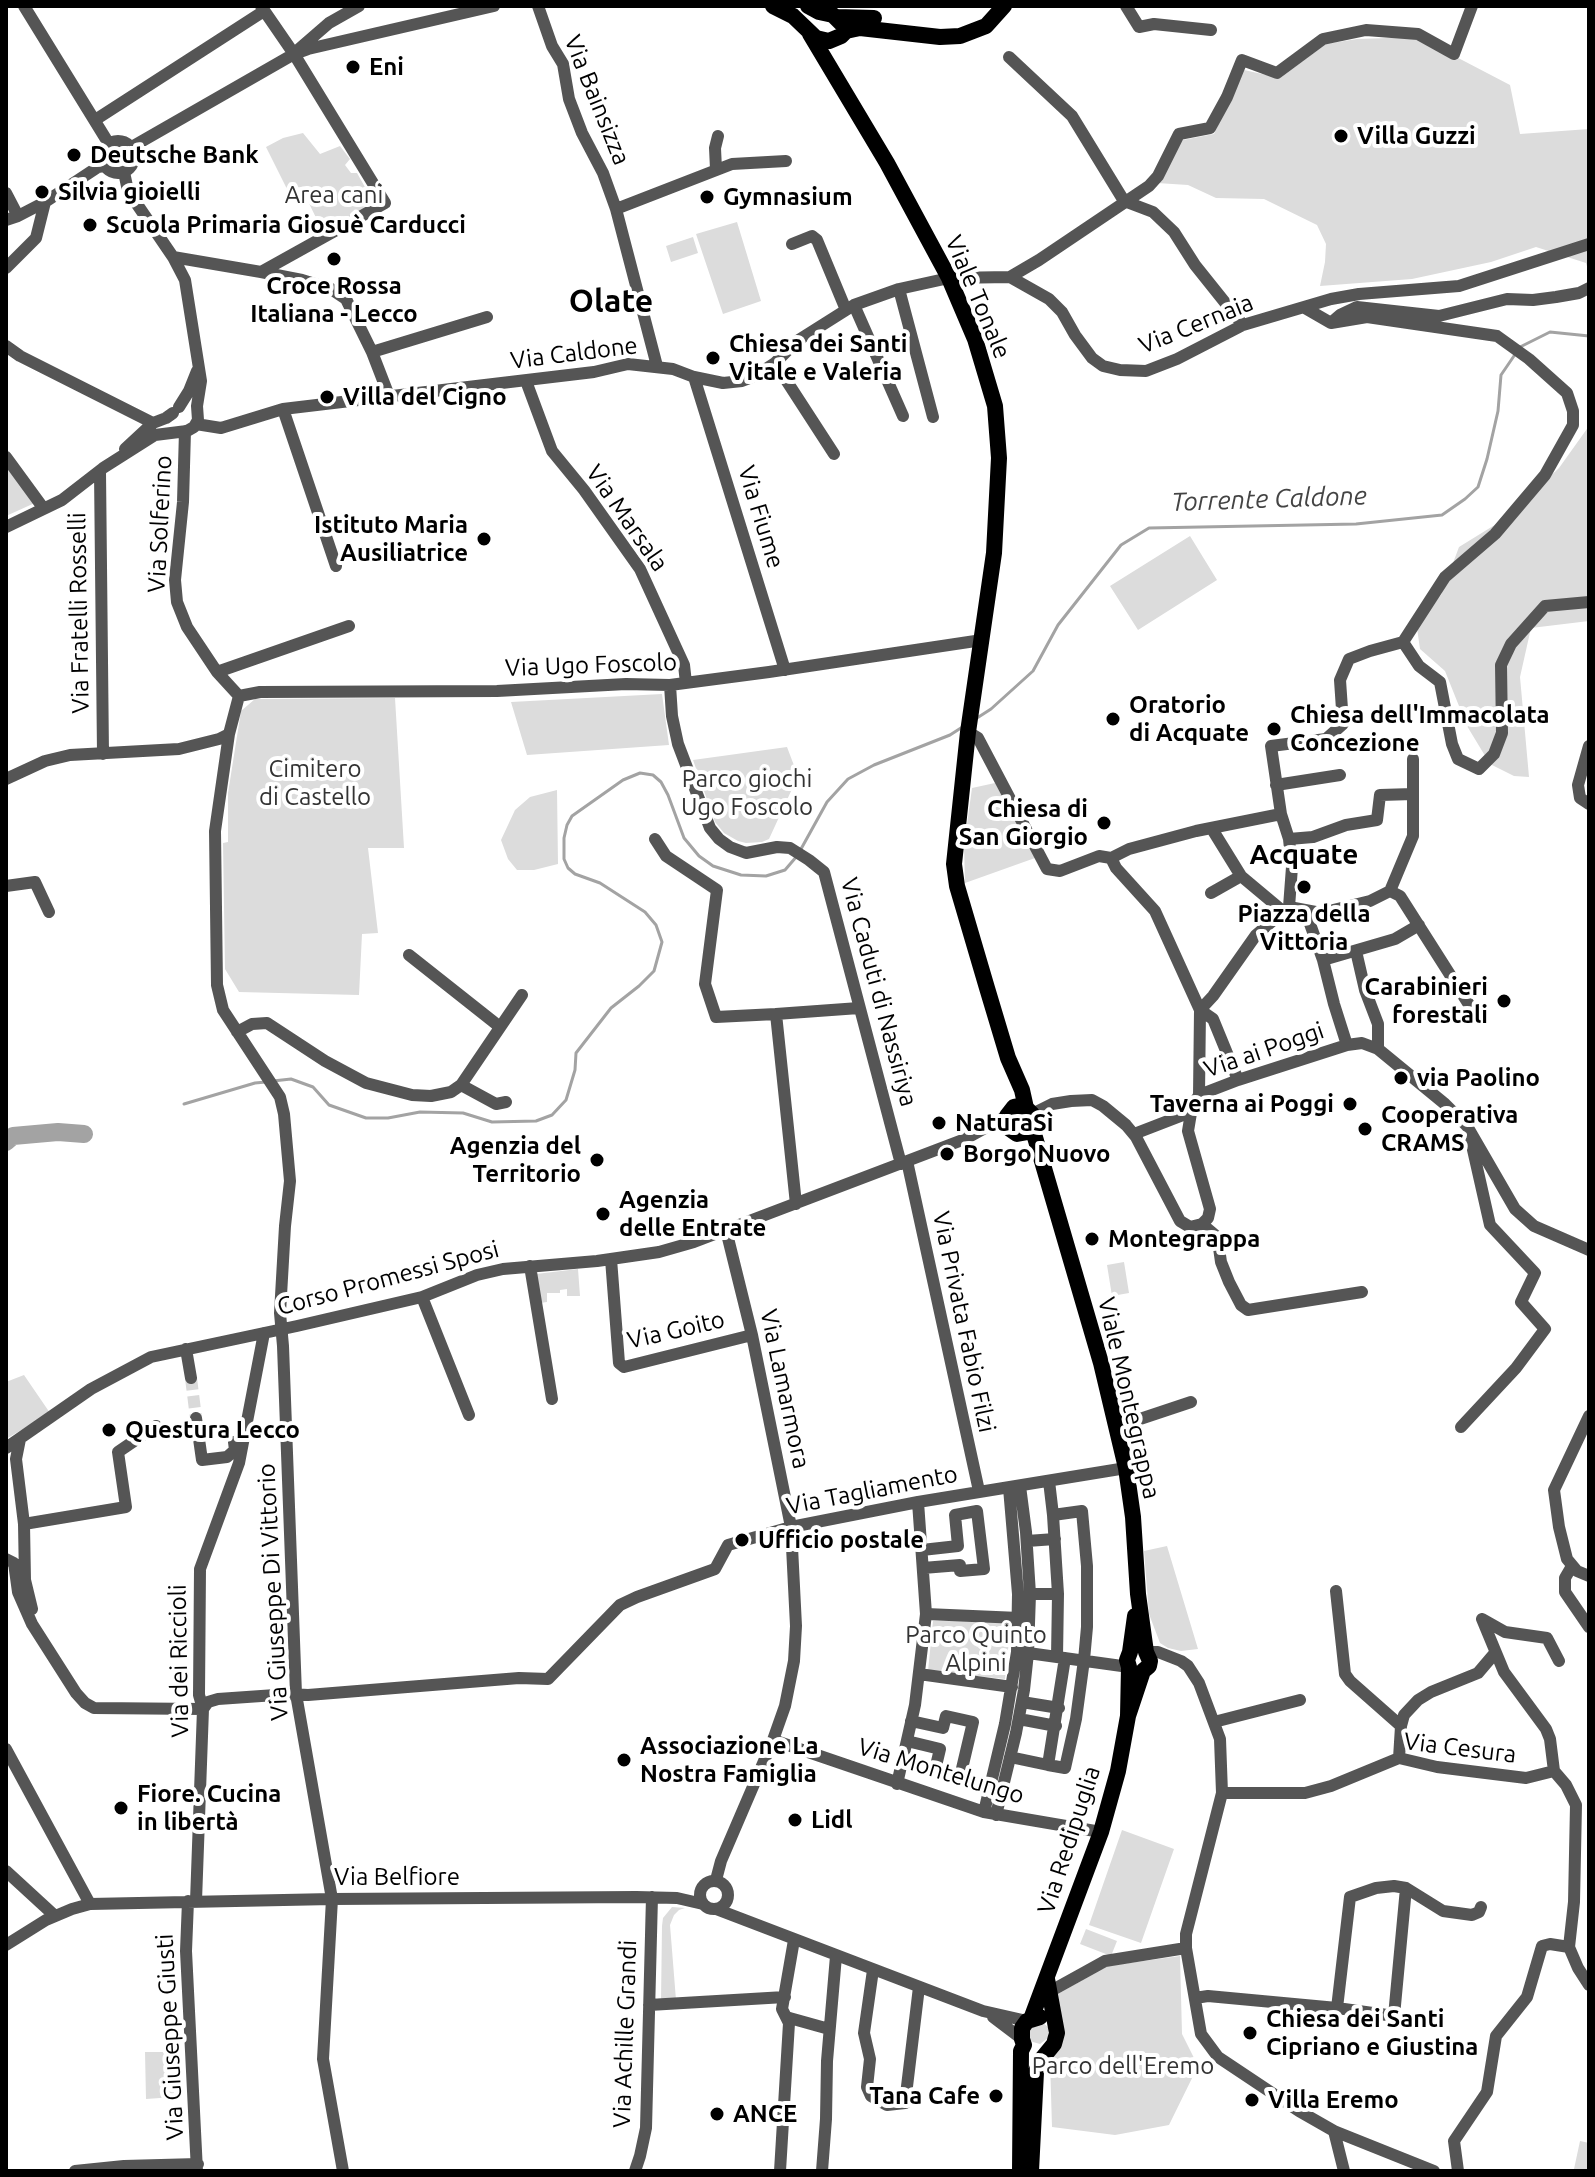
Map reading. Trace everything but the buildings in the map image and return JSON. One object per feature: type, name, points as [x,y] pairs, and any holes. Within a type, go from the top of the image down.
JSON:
[{"type":"main road","points":[[773,6],[793,16],[810,34],[823,41],[837,38],[852,29],[868,28],[940,37],[960,36],[986,26],[1003,6]]},
{"type":"main road","points":[[808,6],[836,17],[950,27],[974,22],[1003,6]]},
{"type":"main road","name":"Viale Tonale","points":[[836,17],[842,25],[837,38],[835,65],[843,88]]},
{"type":"main road","name":"Viale Tonale","points":[[810,34],[887,163],[949,278],[975,339],[995,406],[999,458],[996,517],[982,640]]},
{"type":"main road","name":"Viale Montegrappa","points":[[982,640],[954,864],[957,886],[1008,1058],[1011,1087],[1020,1118],[1101,1363],[1126,1468],[1133,1517],[1139,1662]]},
{"type":"main road","name":"Via Redipuglia","points":[[1029,2020],[1048,1985],[1101,1832],[1118,1771],[1139,1662]]},
{"type":"main road","name":"Via Redipuglia","points":[[1048,1985],[1054,2025]]},
{"type":"main road","points":[[1020,2171],[1022,2028],[1029,2020],[1038,2017],[1046,2018],[1057,2033],[1054,2044],[1036,2072],[1031,2171]]},
{"type":"main road","points":[[1023,2042],[1032,2051],[1048,2050]]},
{"type":"street","points":[[24,6],[109,144]]},
{"type":"street","points":[[294,54],[329,23],[359,6]]},
{"type":"street","points":[[130,148],[294,54],[494,6]]},
{"type":"street","points":[[1126,6],[1139,27],[1154,24],[1211,30]]},
{"type":"street","points":[[949,278],[1010,277],[1149,186],[1158,176],[1179,134],[1210,128],[1242,60],[1277,73],[1323,39],[1366,30],[1418,34],[1454,54],[1472,6]]},
{"type":"street","name":"Via Bainsizza","points":[[538,8],[552,46],[563,64],[569,99],[582,133],[603,173],[616,209],[657,366]]},
{"type":"street","points":[[95,120],[262,9],[294,54],[385,203],[261,272]]},
{"type":"street","points":[[1009,57],[1072,116],[1124,201],[1153,212],[1174,232],[1195,265],[1243,325]]},
{"type":"street","points":[[716,169],[718,136]]},
{"type":"street","points":[[118,141],[130,148],[133,161],[124,172],[111,171],[104,166],[103,151],[109,144],[118,141]]},
{"type":"street","points":[[616,209],[732,164],[786,161]]},
{"type":"street","points":[[6,193],[12,218],[104,166]]},
{"type":"street","name":"Via Solferino","points":[[124,172],[128,191],[173,257],[187,284],[202,375],[190,425],[175,580],[177,602],[187,627],[217,672],[239,696]]},
{"type":"street","points":[[6,268],[36,238],[45,202]]},
{"type":"street","points":[[792,244],[812,236],[817,240],[903,416]]},
{"type":"street","name":"Via Cernaia","points":[[1010,277],[1049,299],[1062,312],[1092,358],[1103,366],[1146,371],[1243,325],[1331,299],[1459,286],[1589,244]]},
{"type":"street","points":[[173,257],[302,280],[331,289],[346,299],[389,396]]},
{"type":"street","name":"Via Caldone","points":[[190,425],[221,428],[283,409],[526,381],[628,364],[673,369],[723,383],[742,381],[775,363],[797,341],[850,308],[899,289],[949,278]]},
{"type":"street","points":[[1331,323],[1357,307],[1439,316],[1507,299],[1556,297],[1589,288]]},
{"type":"street","points":[[899,289],[933,417]]},
{"type":"street","points":[[1200,1010],[1256,935],[1286,909],[1292,867],[1271,746],[1326,739],[1343,724],[1340,680],[1349,659],[1403,642],[1445,577],[1495,534],[1545,475],[1573,425],[1573,411],[1567,393],[1497,336],[1367,317],[1331,323],[1305,308]]},
{"type":"street","points":[[372,352],[487,317]]},
{"type":"street","name":"Via Solferino","points":[[6,346],[153,423]]},
{"type":"street","points":[[6,527],[62,500],[153,423],[169,417],[191,388],[199,360]]},
{"type":"street","points":[[775,363],[834,454]]},
{"type":"street","name":"Via Fiume","points":[[694,377],[785,670]]},
{"type":"street","name":"Via Marsala","points":[[526,381],[552,451],[640,569],[684,665],[686,683]]},
{"type":"street","points":[[176,410],[190,406],[190,425]]},
{"type":"street","points":[[283,409],[336,566]]},
{"type":"street","points":[[176,410],[173,424],[178,429],[190,425]]},
{"type":"street","points":[[101,470],[155,435],[190,425]]},
{"type":"street","points":[[6,457],[44,509]]},
{"type":"street","name":"Via Fratelli Rosselli","points":[[101,470],[103,754]]},
{"type":"street","points":[[1403,642],[1419,666],[1440,682],[1452,744],[1458,759],[1479,769],[1494,754],[1502,733],[1501,665],[1511,644],[1545,606],[1589,602]]},
{"type":"street","points":[[217,672],[349,626]]},
{"type":"street","name":"Via Ugo Foscolo","points":[[239,696],[260,692],[497,691],[626,684],[670,685],[982,640]]},
{"type":"street","name":"Via Caduti di Nassiriya","points":[[670,685],[678,744],[710,828],[719,839],[746,853],[777,847],[790,848],[824,872],[859,1008],[904,1162]]},
{"type":"street","points":[[239,696],[229,734],[215,831],[217,985],[223,1010],[237,1032],[252,1024],[267,1023],[325,1061],[366,1083],[412,1095],[431,1096],[451,1092],[461,1085],[522,995]]},
{"type":"street","points":[[969,731],[978,738],[1047,869],[1060,871],[1099,856],[1116,856],[1129,849],[1196,831],[1281,814]]},
{"type":"street","points":[[6,779],[45,761],[70,755],[179,749],[229,734]]},
{"type":"street","points":[[1589,746],[1578,785],[1580,798],[1589,804]]},
{"type":"street","points":[[1212,829],[1241,876],[1286,909],[1321,913],[1370,901],[1390,891],[1413,836],[1413,759]]},
{"type":"street","points":[[1276,785],[1340,775]]},
{"type":"street","points":[[1289,839],[1313,837],[1346,825],[1377,820],[1380,795],[1413,794]]},
{"type":"street","points":[[655,839],[666,856],[717,890],[705,984],[716,1017],[859,1008]]},
{"type":"street","points":[[1116,856],[1116,868],[1155,911],[1200,1010],[1199,1095],[1192,1107],[1188,1131],[1210,1209],[1208,1218],[1202,1224],[1218,1241],[1221,1262],[1241,1305],[1248,1310],[1362,1292]]},
{"type":"street","points":[[1211,893],[1241,876]]},
{"type":"street","points":[[6,886],[35,882],[49,912]]},
{"type":"street","points":[[1390,891],[1400,896],[1475,1014]]},
{"type":"street","points":[[1305,910],[1347,1045]]},
{"type":"street","points":[[1323,960],[1395,939],[1419,925]]},
{"type":"street","points":[[1356,951],[1365,990],[1378,1024],[1378,1049],[1467,1126],[1515,1209],[1534,1226],[1589,1250]]},
{"type":"street","points":[[409,955],[500,1027]]},
{"type":"street","points":[[1200,1010],[1213,1019],[1238,1080]]},
{"type":"street","points":[[776,1014],[796,1204]]},
{"type":"street","name":"Via Giuseppe Di Vittorio","points":[[237,1032],[280,1097],[284,1114],[290,1181],[280,1313],[296,1694],[332,1899],[323,2059],[343,2171]]},
{"type":"street","name":"Via ai Poggi","points":[[1199,1095],[1347,1045],[1362,1043],[1378,1049]]},
{"type":"street","points":[[461,1085],[496,1104],[506,1102]]},
{"type":"street","name":"Corso Promessi Sposi","points":[[6,1448],[91,1389],[151,1357],[422,1297],[477,1275],[659,1252],[796,1204],[1052,1104],[1092,1100],[1112,1112],[1134,1134],[1180,1221],[1190,1227],[1202,1224]]},
{"type":"street","points":[[1134,1134],[1191,1112]]},
{"type":"street","name":"Corso Promessi Sposi","points":[[965,1139],[997,1133],[1020,1118]]},
{"type":"street","points":[[1461,1427],[1516,1368],[1545,1329],[1521,1302],[1535,1273],[1490,1225],[1467,1126]]},
{"type":"street","name":"Via Privata Fabio Filzi","points":[[904,1162],[979,1491]]},
{"type":"street","name":"Via Lamarmora","points":[[716,1880],[785,1706],[794,1661],[796,1626],[791,1527],[752,1335],[726,1230]]},
{"type":"street","name":"Via Goito","points":[[611,1259],[619,1363],[624,1367],[752,1335]]},
{"type":"street","points":[[530,1266],[552,1399]]},
{"type":"street","points":[[422,1297],[469,1415]]},
{"type":"street","name":"Via dei Riccioli","points":[[192,1901],[203,1709],[199,1695],[200,1569],[239,1463],[264,1333]]},
{"type":"street","points":[[182,1349],[186,1374]]},
{"type":"street","points":[[1116,1427],[1191,1402]]},
{"type":"street","points":[[1589,1416],[1554,1490],[1563,1550],[1572,1566],[1589,1576]]},
{"type":"street","points":[[196,1418],[202,1460],[227,1457],[235,1450],[234,1442]]},
{"type":"street","points":[[24,1524],[126,1507],[118,1452],[156,1426]]},
{"type":"street","points":[[20,1439],[16,1459],[24,1524],[25,1580],[30,1605],[38,1623]]},
{"type":"street","name":"Via Tagliamento","points":[[6,1559],[14,1563],[18,1592],[32,1624],[85,1703],[94,1708],[203,1709],[208,1702],[218,1699],[519,1678],[548,1679],[620,1605],[715,1569],[728,1545],[791,1527],[918,1502],[1126,1468]]},
{"type":"street","points":[[1048,1765],[1059,1708],[1061,1657],[1049,1481]]},
{"type":"street","points":[[990,1814],[1012,1687],[1022,1652],[1030,1594],[1027,1541],[1015,1487]]},
{"type":"street","points":[[990,1814],[1010,1757],[1022,1702],[1015,1487]]},
{"type":"street","points":[[897,1784],[911,1721],[926,1614],[918,1502]]},
{"type":"street","points":[[922,1550],[958,1546],[955,1515],[977,1511],[984,1569],[960,1571],[960,1565],[923,1568]]},
{"type":"street","points":[[1010,1757],[1065,1768],[1089,1660],[1082,1511],[1053,1515]]},
{"type":"street","points":[[1027,1541],[1055,1539]]},
{"type":"street","points":[[1572,1566],[1565,1578],[1565,1592],[1589,1627]]},
{"type":"street","points":[[1336,1591],[1345,1674],[1401,1726]]},
{"type":"street","points":[[1030,1594],[1058,1594]]},
{"type":"street","points":[[926,1614],[1019,1618]]},
{"type":"street","points":[[1559,1661],[1547,1638],[1505,1632],[1482,1619],[1504,1672],[1546,1729],[1554,1771],[1566,1785],[1576,1805],[1574,1902],[1569,1947],[1589,1985]]},
{"type":"street","points":[[1022,1652],[1139,1662],[1158,1652],[1188,1666],[1199,1683],[1220,1739],[1222,1793],[1190,1914],[1186,1948],[1201,2034],[1218,2057],[1286,2104],[1334,2131],[1433,2170]]},
{"type":"street","points":[[1399,1758],[1404,1715],[1418,1700],[1478,1673],[1495,1653]]},
{"type":"street","points":[[919,1674],[1012,1687]]},
{"type":"street","points":[[1214,1722],[1300,1700]]},
{"type":"street","points":[[1022,1702],[1059,1708]]},
{"type":"street","points":[[907,1741],[940,1749],[935,1770],[960,1777],[973,1722],[946,1716],[943,1728],[911,1721]]},
{"type":"street","points":[[1019,1719],[1056,1726]]},
{"type":"street","name":"Via Montelungo","points":[[773,1740],[990,1814],[1101,1832]]},
{"type":"street","points":[[6,1749],[90,1904]]},
{"type":"street","name":"Via Cesura","points":[[1222,1793],[1305,1793],[1331,1786],[1399,1758],[1437,1767],[1526,1778],[1554,1771]]},
{"type":"street","points":[[6,1871],[55,1916]]},
{"type":"street","points":[[716,1909],[725,1905],[729,1896],[727,1888],[716,1880],[707,1882],[701,1890],[700,1899],[711,1909],[983,2011],[1029,2020]]},
{"type":"street","points":[[1337,2008],[1350,1897],[1376,1888],[1394,1886],[1406,1888],[1443,1911],[1472,1915],[1479,1912],[1481,1907]]},
{"type":"street","points":[[1195,1998],[1208,1996],[1394,2016],[1406,1888]]},
{"type":"street","name":"Via Belfiore","points":[[6,1945],[55,1916],[90,1904],[652,1897],[677,1898],[703,1904]]},
{"type":"street","name":"Via Achille Grandi","points":[[635,2171],[646,2128],[652,1897]]},
{"type":"street","name":"Via Giuseppe Giusti","points":[[192,1901],[186,1951],[198,2168]]},
{"type":"street","points":[[780,2171],[789,2023],[782,2009],[794,1940]]},
{"type":"street","points":[[1458,2171],[1454,2141],[1487,2092],[1496,2036],[1527,1997],[1542,1946],[1569,1947]]},
{"type":"street","points":[[1048,1985],[1105,1961],[1186,1948]]},
{"type":"street","points":[[822,2171],[836,1956]]},
{"type":"street","points":[[873,1970],[864,2033],[870,2059],[867,2087],[871,2096],[887,2105],[905,2103],[919,1987]]},
{"type":"street","points":[[649,2005],[785,1997]]},
{"type":"street","points":[[983,2011],[1003,2023],[1023,2042]]},
{"type":"street","points":[[786,2017],[829,2029]]},
{"type":"street","points":[[1334,2131],[1344,2171]]},
{"type":"street","points":[[75,2171],[124,2166],[198,2168]]},
{"type":"green space","points":[[1418,37],[1510,85],[1520,134],[1589,129],[1589,273],[1586,263],[1536,247],[1491,262],[1412,279],[1320,286],[1326,244],[1317,225],[1264,199],[1216,198],[1188,185],[1157,183],[1178,141],[1214,134],[1244,70],[1280,78],[1326,44],[1357,39]]},
{"type":"green space","name":"Area cani","points":[[303,133],[320,154],[340,146],[350,159],[345,165],[351,173],[357,173],[374,203],[323,232],[301,187],[287,189],[266,147],[283,138]]},
{"type":"green space","points":[[737,222],[761,301],[723,314],[696,234]]},
{"type":"green space","points":[[693,237],[698,253],[671,262],[666,246]]},
{"type":"green space","points":[[1589,426],[1589,621],[1531,628],[1520,677],[1529,777],[1514,776],[1490,764],[1467,726],[1445,671],[1420,649],[1417,628],[1423,609],[1441,595],[1459,547],[1506,518],[1559,468]]},
{"type":"green space","points":[[6,459],[37,502],[6,516]]},
{"type":"green space","points":[[1190,536],[1217,580],[1138,630],[1110,586]]},
{"type":"green space","points":[[662,694],[669,745],[527,755],[511,702]]},
{"type":"green space","name":"Cimitero di Castello","points":[[395,698],[404,848],[368,848],[378,933],[362,934],[359,995],[239,992],[225,969],[223,843],[228,842],[228,793],[241,711],[255,699]]},
{"type":"green space","name":"Parco giochi Ugo Foscolo","points":[[787,747],[798,776],[769,839],[746,843],[724,833],[715,822],[693,760]]},
{"type":"green space","points":[[995,783],[1035,858],[965,883],[964,846],[972,788]]},
{"type":"green space","points":[[557,790],[558,864],[534,870],[517,870],[508,859],[501,840],[515,810],[530,797]]},
{"type":"green space","points":[[1124,1262],[1129,1293],[1112,1296],[1107,1265]]},
{"type":"green space","points":[[578,1269],[580,1296],[567,1296],[567,1289],[560,1290],[560,1293],[547,1293],[547,1302],[540,1303],[536,1274]]},
{"type":"green space","points":[[24,1375],[50,1413],[6,1439],[6,1382]]},
{"type":"green space","points":[[1167,1546],[1198,1649],[1181,1651],[1160,1643],[1149,1614],[1144,1551]]},
{"type":"green space","name":"Parco Quinto Alpini","points":[[933,1621],[1011,1621],[1005,1679],[928,1671]]},
{"type":"green space","points":[[1122,1830],[1174,1849],[1141,1943],[1089,1925]]},
{"type":"green space","points":[[672,1907],[685,1908],[674,1915],[670,1925],[676,2000],[661,2001],[662,1926],[663,1918]]},
{"type":"green space","points":[[1086,1929],[1117,1941],[1111,1956],[1080,1944]]},
{"type":"green space","name":"Parco dell'Eremo","points":[[1180,1956],[1182,2034],[1198,2066],[1169,2125],[1115,2135],[1052,2127],[1050,2060],[1056,1995],[1107,1966]]},
{"type":"green space","points":[[1042,2022],[1048,2027],[1048,2038],[1040,2044],[1030,2040],[1028,2030]]},
{"type":"green space","points":[[145,2052],[173,2052],[174,2097],[146,2099]]},
{"type":"green space","points":[[1580,2141],[1589,2143],[1589,2171],[1574,2169]]},
{"type":"waterway","name":"Torrente Caldone","points":[[1520,347],[1550,332],[1589,336]]},
{"type":"waterway","name":"Torrente Caldone","points":[[977,718],[1033,671],[1058,625],[1121,545],[1149,528],[1356,524],[1442,515],[1478,487],[1498,411],[1501,375],[1516,353]]},
{"type":"waterway","name":"Torrente Caldone","points":[[801,849],[827,802],[848,779],[964,726]]},
{"type":"waterway","name":"Torrente Caldone","points":[[273,1081],[291,1079],[313,1087],[329,1105],[366,1118],[388,1118],[420,1112],[463,1113],[492,1122],[536,1121],[552,1115],[566,1100],[575,1070],[576,1053],[611,1008],[654,971],[662,942],[656,925],[645,912],[600,883],[575,874],[568,868],[564,859],[564,838],[572,816],[623,780],[640,773],[653,775],[668,795],[684,838],[699,856],[713,866],[741,875],[766,876],[785,870],[797,856]]},
{"type":"waterway","name":"Torrente Caldone","points":[[184,1104],[266,1082]]},
{"type":"waterway","name":"Torrente Caldone","points":[[6,1142],[13,1136],[58,1132],[84,1134]]},
{"type":"tunnel","points":[[191,1378],[196,1418]]},
{"type":"place","name":"Eni","points":[[353,67]]},
{"type":"place","name":"Villa Guzzi","points":[[1341,136]]},
{"type":"place","name":"Deutsche Bank","points":[[74,155]]},
{"type":"place","name":"Silvia gioielli","points":[[42,192]]},
{"type":"place","name":"Gymnasium","points":[[707,197]]},
{"type":"place","name":"Scuola Primaria Giosuè Carducci","points":[[90,225]]},
{"type":"place","name":"Croce Rossa Italiana - Lecco","points":[[334,259]]},
{"type":"place","name":"Chiesa dei Santi Vitale e Valeria","points":[[713,358]]},
{"type":"place","name":"Villa del Cigno","points":[[327,397]]},
{"type":"place","name":"Istituto Maria Ausiliatrice","points":[[484,539]]},
{"type":"place","name":"Oratorio di Acquate","points":[[1113,719]]},
{"type":"place","name":"Chiesa dell'Immacolata Concezione","points":[[1274,729]]},
{"type":"place","name":"Chiesa di San Giorgio","points":[[1104,823]]},
{"type":"place","name":"Piazza della Vittoria","points":[[1304,887]]},
{"type":"place","name":"Carabinieri forestali","points":[[1504,1001]]},
{"type":"place","name":"via Paolino","points":[[1401,1078]]},
{"type":"place","name":"Taverna ai Poggi","points":[[1350,1104]]},
{"type":"place","name":"NaturaSì","points":[[939,1123]]},
{"type":"place","name":"Cooperativa CRAMS","points":[[1365,1129]]},
{"type":"place","name":"Borgo Nuovo","points":[[947,1154]]},
{"type":"place","name":"Agenzia del Territorio","points":[[597,1160]]},
{"type":"place","name":"Agenzia delle Entrate","points":[[603,1214]]},
{"type":"place","name":"Montegrappa","points":[[1092,1239]]},
{"type":"place","name":"Questura Lecco","points":[[109,1430]]},
{"type":"place","name":"Ufficio postale","points":[[742,1540]]},
{"type":"place","name":"Associazione La Nostra Famiglia","points":[[624,1760]]},
{"type":"place","name":"Fiore. Cucina in libertà","points":[[121,1808]]},
{"type":"place","name":"Lidl","points":[[795,1820]]},
{"type":"place","name":"Chiesa dei Santi Cipriano e Giustina","points":[[1250,2033]]},
{"type":"place","name":"Tana Cafe","points":[[996,2096]]},
{"type":"place","name":"Villa Eremo","points":[[1252,2100]]},
{"type":"place","name":"ANCE","points":[[717,2114]]},
{"type":"district","name":"Olate","points":[[611,301]]},
{"type":"district","name":"Acquate","points":[[1304,855]]}]
